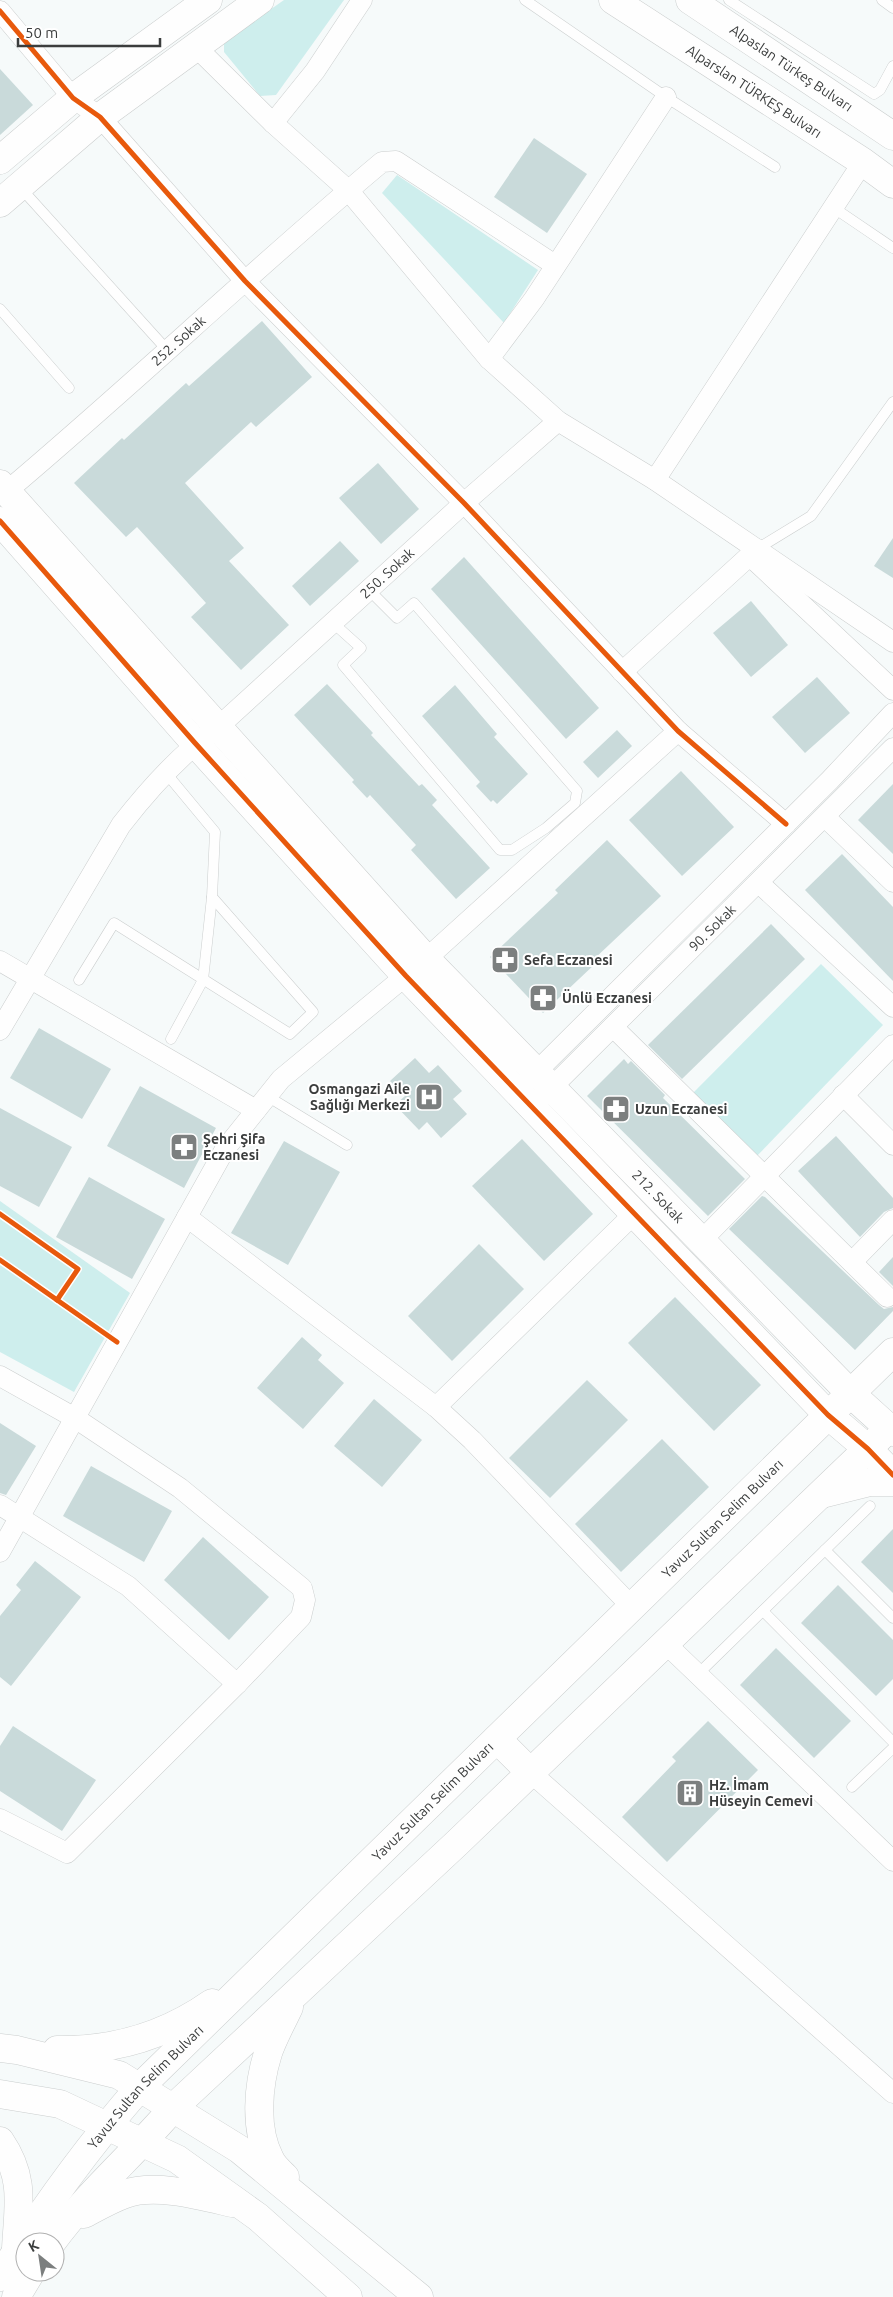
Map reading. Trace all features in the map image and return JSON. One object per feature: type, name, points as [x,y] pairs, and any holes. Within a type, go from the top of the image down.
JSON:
[{"type":"main road","points":[[0,160],[73,98],[208,0]]},
{"type":"main road","points":[[10,195],[100,117],[260,0]]},
{"type":"main road","name":"Alparslan TÜRKEŞ Bulvarı","points":[[613,0],[863,162],[893,184]]},
{"type":"main road","name":"Alpaslan Türkeş Bulvarı","points":[[690,0],[891,131]]},
{"type":"main road","points":[[3,487],[206,735]]},
{"type":"main road","points":[[0,522],[206,735],[416,968],[524,1099],[828,1415],[868,1449],[893,1475]]},
{"type":"main road","name":"212. Sokak","points":[[416,968],[544,1080],[850,1394],[892,1428]]},
{"type":"main road","name":"Yavuz Sultan Selim Bulvarı","points":[[31,2232],[33,2224],[106,2125],[139,2088],[893,1352]]},
{"type":"main road","points":[[777,1465],[800,1421],[792,1378]]},
{"type":"main road","points":[[59,2232],[144,2143],[173,2108],[892,1428]]},
{"type":"main road","points":[[821,1494],[870,1482],[893,1482]]},
{"type":"main road","points":[[497,1739],[530,1772]]},
{"type":"main road","points":[[8,2049],[85,2050],[134,2042],[159,2033],[202,2010],[262,1969]]},
{"type":"main road","points":[[294,1995],[268,2052],[261,2081],[261,2134],[270,2160],[308,2206]]},
{"type":"main road","points":[[8,2049],[119,2075],[239,2148],[419,2297]]},
{"type":"main road","points":[[0,2094],[60,2104],[177,2159],[242,2204],[348,2297]]},
{"type":"main road","points":[[0,2141],[12,2158],[20,2184],[22,2232]]},
{"type":"main road","points":[[59,2232],[127,2193],[153,2190],[242,2204]]},
{"type":"main road","name":"Yavuz Sultan Selim Bulvarı","points":[[0,2277],[15,2267]]},
{"type":"main road","name":"Yavuz Sultan Selim Bulvarı","points":[[16,2297],[19,2282]]},
{"type":"street","points":[[273,123],[315,71],[362,0]]},
{"type":"street","points":[[0,11],[73,98],[100,117],[244,281],[464,502],[678,731],[786,824]]},
{"type":"street","points":[[196,47],[273,123],[348,190],[489,359],[558,421],[655,480],[754,553],[893,642]]},
{"type":"street","points":[[489,359],[534,299],[666,97]]},
{"type":"street","name":"252. Sokak","points":[[3,487],[86,424],[244,281],[382,162],[396,160],[555,265]]},
{"type":"street","points":[[655,480],[863,162]]},
{"type":"street","name":"250. Sokak","points":[[0,1030],[121,825],[144,795],[206,735],[464,502],[558,421]]},
{"type":"street","points":[[622,672],[754,553]]},
{"type":"street","points":[[754,553],[893,690]]},
{"type":"street","name":"90. Sokak","points":[[524,1099],[893,713]]},
{"type":"street","points":[[0,1552],[225,1149],[281,1079],[416,968],[678,731]]},
{"type":"street","name":"90. Sokak","points":[[544,1080],[613,1027],[893,748]]},
{"type":"street","points":[[825,817],[890,874]]},
{"type":"street","points":[[759,883],[893,1007]]},
{"type":"street","points":[[0,961],[29,979],[262,1103]]},
{"type":"street","points":[[613,1027],[887,1297]]},
{"type":"street","points":[[700,1240],[893,1045]]},
{"type":"street","points":[[843,1095],[893,1145]]},
{"type":"street","points":[[436,1407],[634,1214]]},
{"type":"street","points":[[187,1217],[436,1407],[478,1447],[632,1607]]},
{"type":"street","points":[[852,1262],[893,1220]]},
{"type":"street","points":[[0,1376],[75,1418],[180,1488],[302,1588],[305,1600],[301,1617],[238,1684],[68,1853],[0,1819]]},
{"type":"street","points":[[0,1505],[128,1586],[238,1684]]},
{"type":"street","points":[[665,1643],[893,1862]]},
{"type":"street","points":[[530,1772],[892,2089]]},
{"type":"lane","points":[[526,0],[666,97],[775,167]]},
{"type":"lane","points":[[729,0],[874,94],[880,90],[893,66]]},
{"type":"lane","points":[[882,0],[893,8]]},
{"type":"lane","points":[[10,195],[168,351]]},
{"type":"lane","points":[[834,208],[893,248]]},
{"type":"lane","points":[[0,309],[69,388]]},
{"type":"lane","points":[[754,553],[811,516],[893,402]]},
{"type":"lane","points":[[332,622],[361,648],[343,665],[500,850],[512,850],[546,828],[575,803],[578,791],[414,603],[397,618],[368,589]]},
{"type":"lane","points":[[166,773],[214,832],[212,897],[203,980],[171,1039]]},
{"type":"lane","points":[[79,980],[114,923],[290,1034],[313,1012],[212,897]]},
{"type":"lane","points":[[262,1103],[347,1145]]},
{"type":"lane","points":[[698,1674],[870,1506]]},
{"type":"lane","points":[[825,1550],[893,1618]]},
{"type":"lane","points":[[763,1611],[893,1742]]},
{"type":"lane","points":[[852,1787],[893,1748]]},
{"type":"shaded area","points":[[284,0],[344,0],[276,95],[260,96],[224,52],[224,42]]},
{"type":"shaded area","points":[[397,175],[538,270],[504,323],[382,193]]},
{"type":"shaded area","points":[[821,964],[883,1025],[755,1158],[693,1093]]},
{"type":"shaded area","points":[[0,1201],[130,1293],[74,1392],[0,1352]]},
{"type":"building","points":[[0,69],[33,105],[0,135]]},
{"type":"building","points":[[534,138],[587,174],[547,233],[494,197]]},
{"type":"building","points":[[262,321],[312,377],[256,427],[251,422],[185,483],[244,548],[229,561],[289,625],[241,670],[191,617],[206,603],[137,527],[126,537],[74,483],[122,438],[124,440],[186,383],[189,386]]},
{"type":"building","points":[[378,463],[419,509],[381,544],[339,498]]},
{"type":"building","points":[[893,538],[893,578],[874,566]]},
{"type":"building","points":[[340,541],[359,561],[310,606],[292,586]]},
{"type":"building","points":[[464,557],[599,708],[566,739],[431,589]]},
{"type":"building","points":[[751,601],[788,645],[751,677],[713,633]]},
{"type":"building","points":[[817,677],[850,713],[805,753],[772,717]]},
{"type":"building","points":[[327,684],[419,786],[422,784],[437,800],[432,805],[490,868],[456,899],[411,850],[416,845],[370,795],[367,798],[352,782],[354,780],[294,715]]},
{"type":"building","points":[[455,685],[497,734],[494,737],[528,774],[497,804],[493,800],[491,802],[476,786],[480,782],[422,716]]},
{"type":"building","points":[[617,730],[632,746],[598,778],[583,762]]},
{"type":"building","points":[[681,771],[734,827],[682,876],[629,820]]},
{"type":"building","points":[[893,784],[893,854],[858,820]]},
{"type":"building","points":[[607,840],[661,896],[593,960],[596,963],[543,1013],[490,957],[558,893],[555,890]]},
{"type":"building","points":[[842,854],[893,907],[893,981],[805,890]]},
{"type":"building","points":[[771,924],[805,959],[682,1079],[648,1045]]},
{"type":"building","points":[[39,1028],[111,1069],[82,1119],[10,1078]]},
{"type":"building","name":"Osmangazi Aile Sağlığı Merkezi","points":[[415,1058],[429,1073],[438,1065],[462,1091],[453,1099],[467,1114],[441,1138],[427,1122],[419,1130],[395,1105],[405,1096],[390,1081]]},
{"type":"building","points":[[624,1059],[628,1064],[631,1061],[665,1095],[663,1098],[745,1179],[708,1216],[587,1096]]},
{"type":"building","points":[[140,1086],[216,1128],[184,1188],[107,1146]]},
{"type":"building","points":[[0,1108],[72,1147],[39,1207],[0,1186]]},
{"type":"building","points":[[836,1136],[893,1198],[893,1208],[884,1212],[860,1237],[798,1171]]},
{"type":"building","points":[[522,1139],[593,1214],[544,1261],[472,1186]]},
{"type":"building","points":[[284,1141],[340,1172],[288,1265],[231,1233]]},
{"type":"building","points":[[89,1177],[165,1219],[132,1279],[56,1237]]},
{"type":"building","points":[[762,1196],[879,1305],[884,1309],[893,1307],[893,1311],[855,1350],[729,1229]]},
{"type":"building","points":[[479,1244],[524,1289],[452,1361],[408,1316]]},
{"type":"building","points":[[893,1257],[893,1286],[879,1272]]},
{"type":"building","points":[[675,1297],[761,1385],[714,1431],[628,1343]]},
{"type":"building","points":[[302,1337],[322,1355],[318,1360],[344,1383],[303,1429],[257,1388]]},
{"type":"building","points":[[587,1380],[628,1420],[550,1498],[509,1458]]},
{"type":"building","points":[[374,1399],[422,1440],[382,1487],[334,1446]]},
{"type":"building","points":[[0,1423],[36,1446],[6,1495],[0,1493]]},
{"type":"building","points":[[662,1439],[709,1487],[621,1572],[575,1524]]},
{"type":"building","points":[[91,1466],[172,1511],[144,1562],[63,1516]]},
{"type":"building","points":[[893,1529],[893,1593],[861,1562]]},
{"type":"building","points":[[203,1537],[269,1597],[229,1640],[164,1580]]},
{"type":"building","points":[[35,1561],[81,1597],[11,1686],[0,1677],[0,1616],[21,1590],[16,1585]]},
{"type":"building","points":[[838,1585],[893,1640],[893,1679],[876,1696],[801,1623]]},
{"type":"building","points":[[776,1648],[851,1721],[814,1758],[740,1685]]},
{"type":"building","name":"Hz. İmam Hüseyin Cemevi","points":[[708,1721],[758,1770],[667,1862],[622,1817],[676,1761],[672,1757]]},
{"type":"building","points":[[13,1726],[96,1780],[62,1831],[0,1791],[0,1746]]},
{"type":"cycle path","points":[[0,11],[73,98],[100,117],[245,281],[464,503],[678,731],[786,824]]},
{"type":"cycle path","points":[[0,521],[195,743],[406,976],[828,1415],[868,1449],[893,1475]]},
{"type":"cycle path","points":[[0,1214],[78,1269],[57,1300]]},
{"type":"cycle path","points":[[0,1260],[117,1342]]},
{"type":"place","name":"Sefa Eczanesi","points":[[505,960]]},
{"type":"place","name":"Ünlü Eczanesi","points":[[543,998]]},
{"type":"place","name":"Osmangazi Aile Sağlığı Merkezi","points":[[429,1097]]},
{"type":"place","name":"Uzun Eczanesi","points":[[616,1109]]},
{"type":"place","name":"Şehri Şifa Eczanesi","points":[[184,1147]]},
{"type":"place","name":"Hz. İmam Hüseyin Cemevi","points":[[690,1793]]}]
